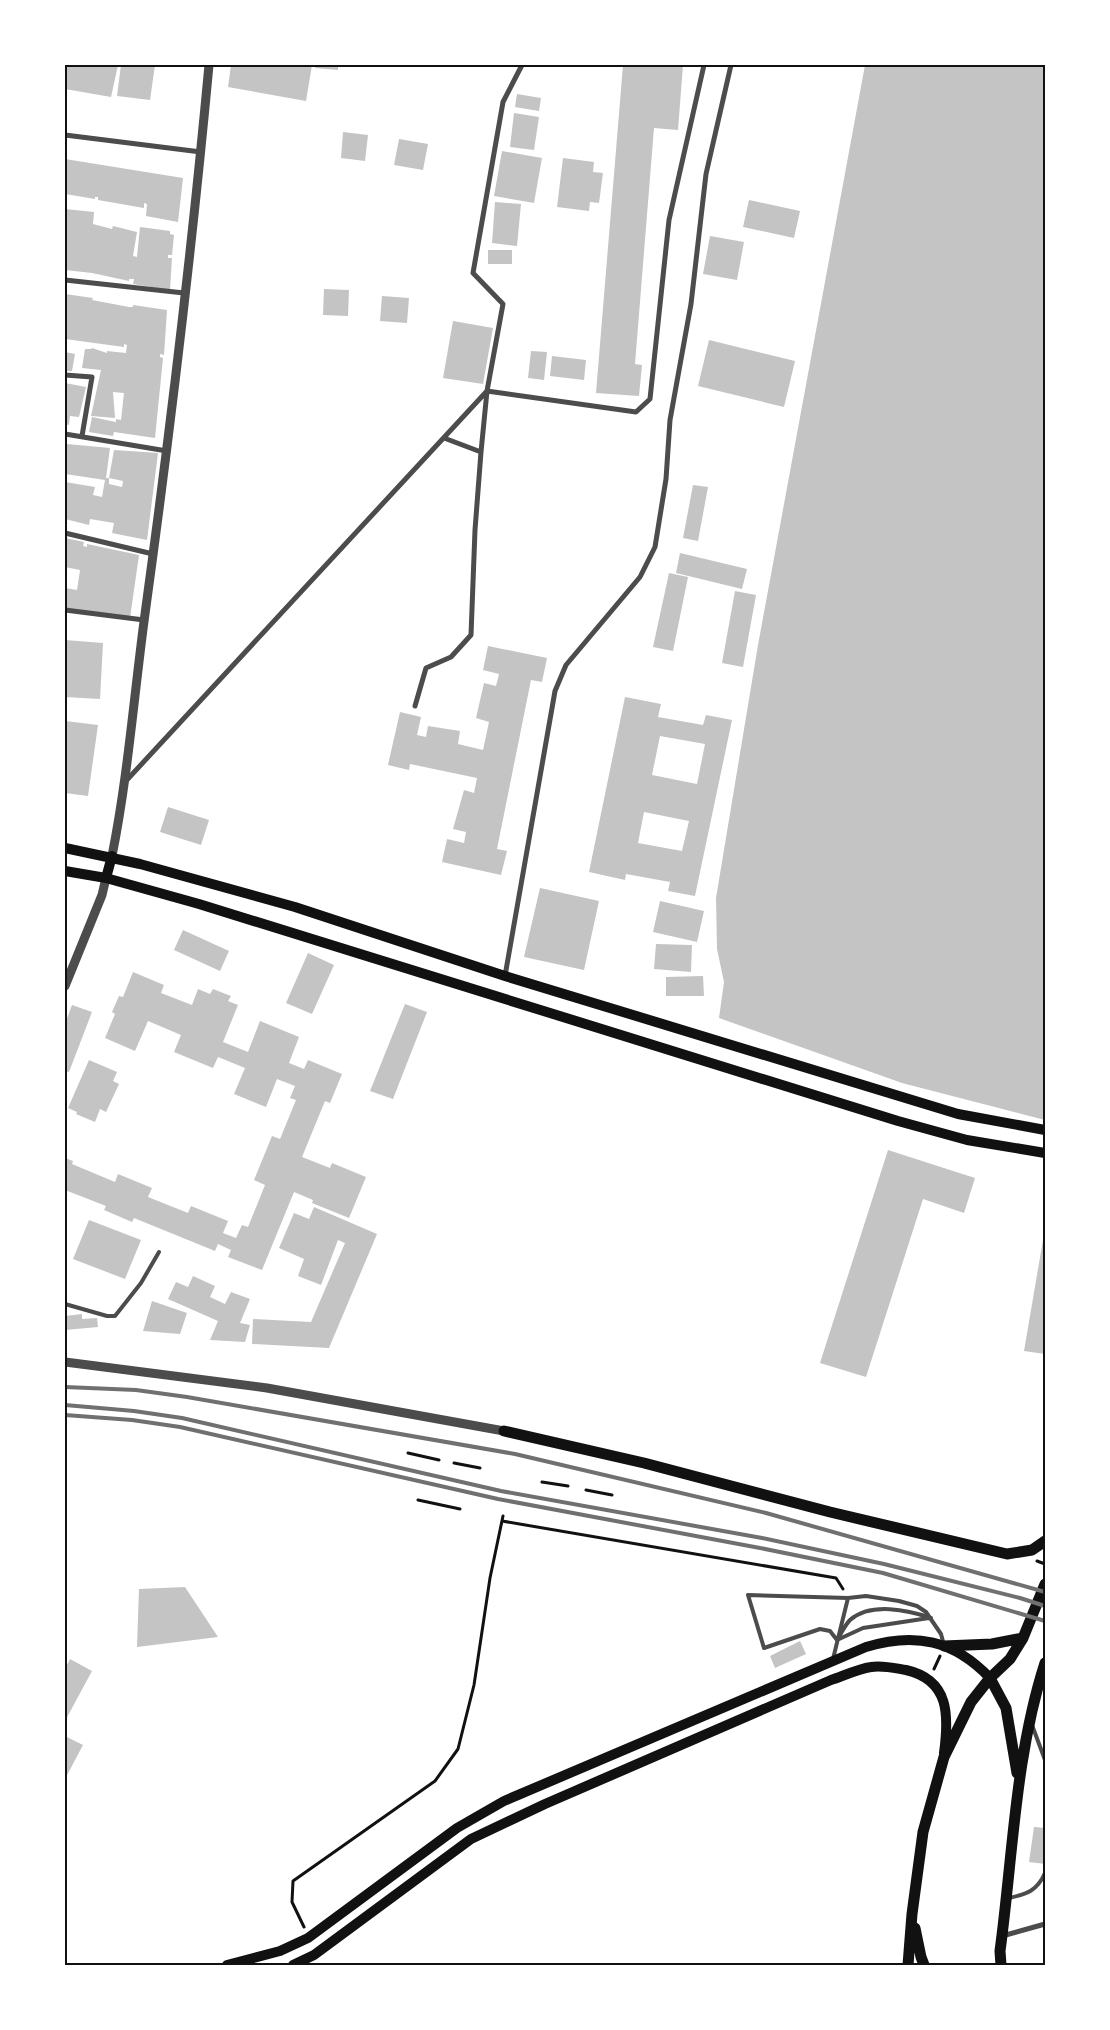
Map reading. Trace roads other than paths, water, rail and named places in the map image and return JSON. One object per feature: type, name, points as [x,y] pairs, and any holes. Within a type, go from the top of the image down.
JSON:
[{"type":"main road","points":[[65,848],[112,856],[295,908],[505,976],[949,1112],[1045,1130]]},
{"type":"main road","points":[[106,878],[112,856]]},
{"type":"main road","points":[[65,871],[106,878],[199,904],[898,1121],[967,1140],[1045,1153]]},
{"type":"main road","points":[[504,1431],[644,1463],[830,1512],[1007,1554],[1032,1550],[1045,1541]]},
{"type":"main road","points":[[908,1965],[912,1914],[923,1832],[937,1776],[944,1757],[971,1702],[990,1678],[1010,1659],[1023,1638],[1045,1584]]},
{"type":"main road","points":[[944,1646],[992,1644],[1023,1638]]},
{"type":"main road","points":[[226,1965],[280,1951],[308,1938],[456,1828],[504,1801],[866,1646],[898,1639],[918,1640],[944,1646],[956,1650],[990,1678],[1006,1708],[1019,1782]]},
{"type":"main road","points":[[1001,1965],[1000,1951],[1019,1782],[1030,1718],[1045,1663]]},
{"type":"main road","points":[[293,1965],[314,1955],[471,1839],[546,1804],[831,1680],[870,1667],[898,1668],[919,1673],[930,1680],[946,1706],[948,1724],[944,1757]]},
{"type":"main road","points":[[912,1914],[924,1965]]},
{"type":"main road","points":[[990,1965],[1000,1951]]},
{"type":"street","points":[[112,856],[126,782],[144,620],[167,451],[209,65]]},
{"type":"street","points":[[415,706],[426,668],[451,658],[471,635],[475,530],[481,452],[487,391],[503,304],[473,273],[504,102],[522,65]]},
{"type":"street","points":[[487,391],[636,412],[650,399],[669,220],[704,65]]},
{"type":"street","points":[[505,976],[555,691],[566,665],[640,578],[655,547],[666,479],[670,420],[691,304],[706,174],[730,65]]},
{"type":"street","points":[[65,135],[201,152]]},
{"type":"street","points":[[65,280],[184,293]]},
{"type":"street","points":[[65,375],[92,377],[82,436]]},
{"type":"street","points":[[126,782],[487,391]]},
{"type":"street","points":[[65,434],[167,451]]},
{"type":"street","points":[[444,438],[481,452]]},
{"type":"street","points":[[65,533],[153,554]]},
{"type":"street","points":[[65,610],[144,620]]},
{"type":"street","points":[[65,986],[102,895],[106,878]]},
{"type":"street","points":[[65,1362],[266,1388],[504,1431]]},
{"type":"street","points":[[1002,1936],[1045,1924]]},
{"type":"lane","points":[[65,1304],[107,1316],[115,1316],[141,1283],[158,1252]]},
{"type":"lane","points":[[837,1640],[830,1632],[820,1629],[764,1648],[748,1595],[848,1598],[866,1596],[899,1601],[917,1606],[926,1612],[941,1634],[944,1646]]},
{"type":"lane","points":[[833,1660],[848,1598]]},
{"type":"lane","points":[[837,1640],[849,1621],[859,1614],[871,1610],[888,1609],[931,1618]]},
{"type":"lane","points":[[837,1640],[863,1628],[931,1618]]},
{"type":"lane","points":[[1030,1718],[1045,1760]]},
{"type":"lane","points":[[1006,1899],[1026,1895],[1040,1883],[1045,1873]]},
{"type":"railway","points":[[65,1387],[136,1390],[187,1397],[515,1454],[766,1513],[1045,1592]]},
{"type":"railway","points":[[65,1405],[134,1411],[182,1418],[501,1491],[762,1538],[884,1564],[1045,1606]]},
{"type":"railway","points":[[65,1415],[132,1420],[180,1427],[498,1499],[883,1573],[1045,1621]]}]
